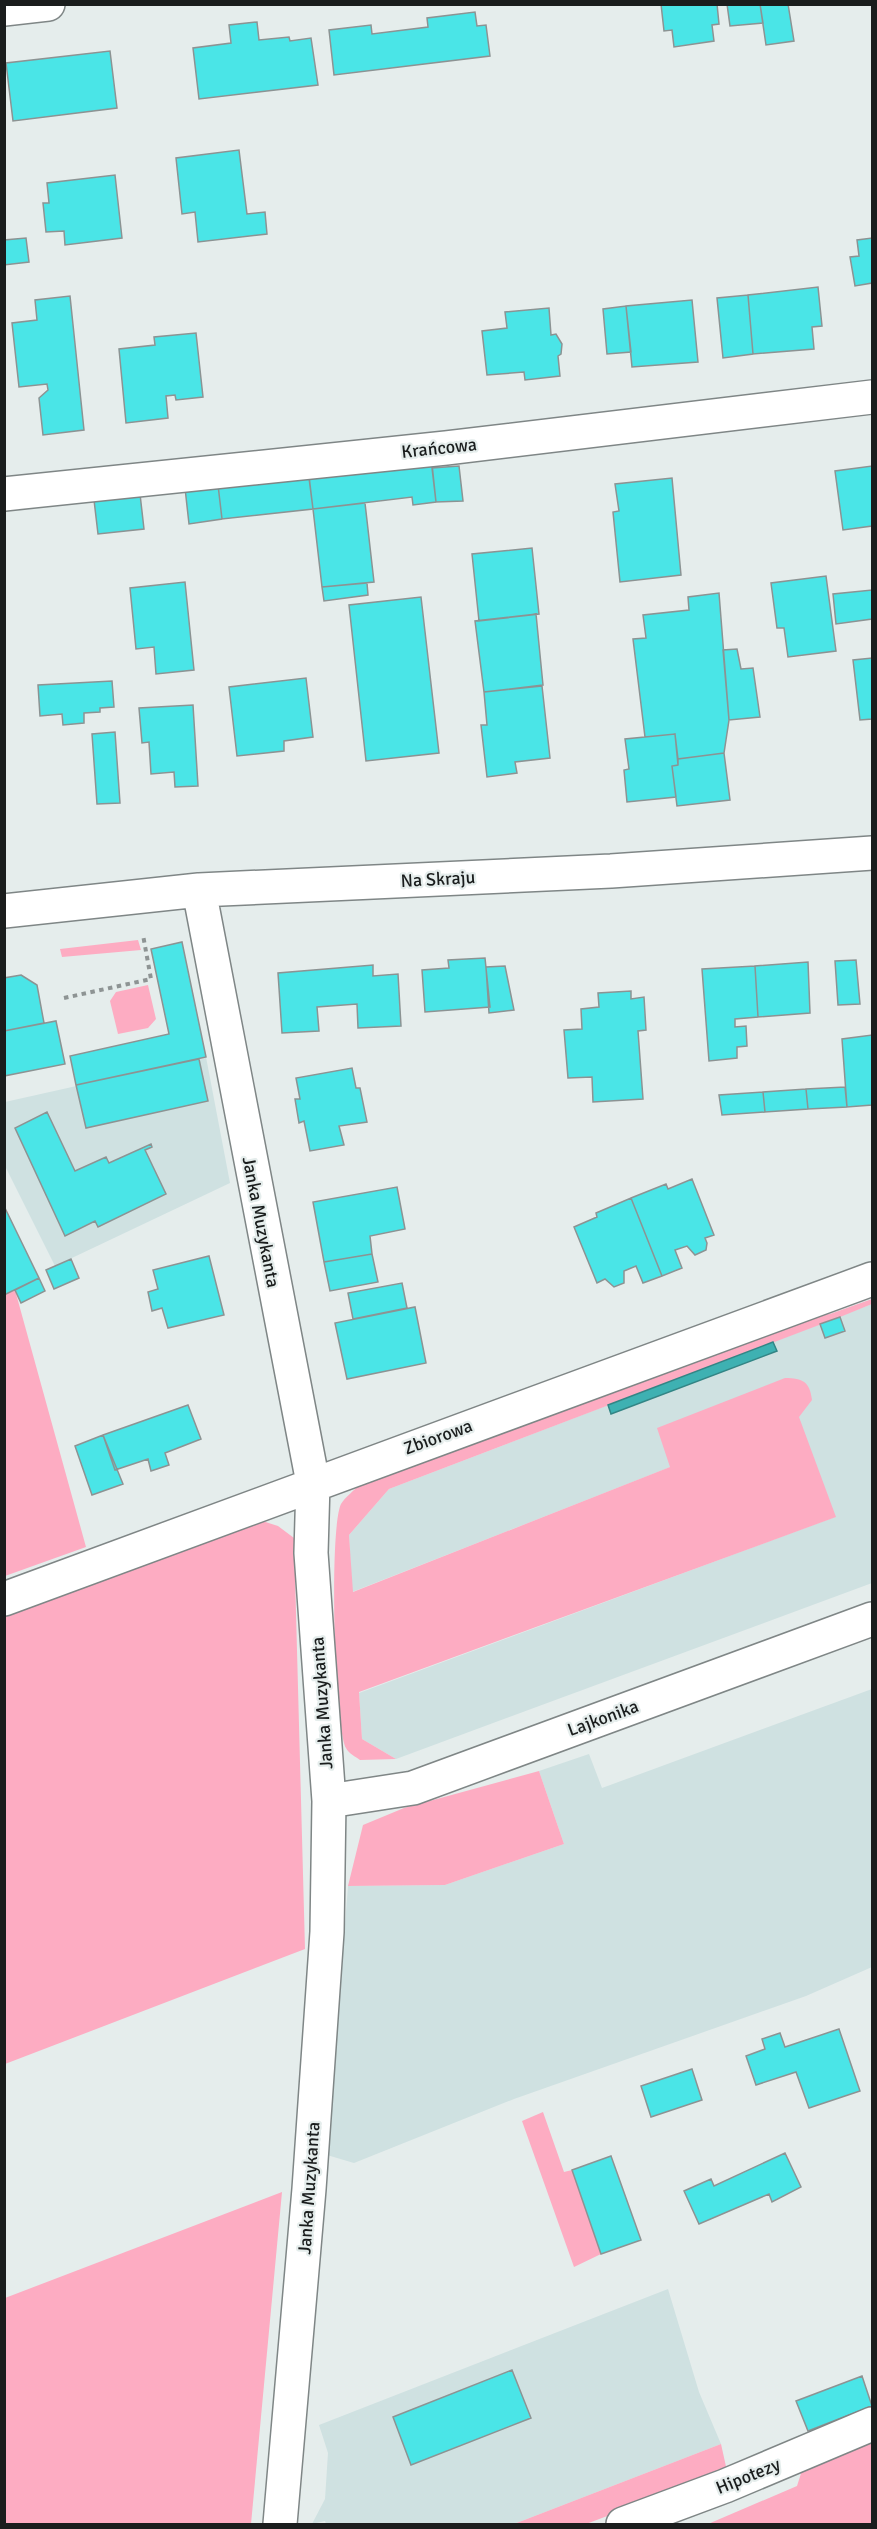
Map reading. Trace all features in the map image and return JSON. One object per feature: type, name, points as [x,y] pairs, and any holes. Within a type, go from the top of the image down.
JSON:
[{"type":"street","points":[[4,9],[48,4]]},
{"type":"street","name":"Krańcowa","points":[[4,494],[434,449],[873,397]]},
{"type":"street","name":"Na Skraju","points":[[4,911],[199,890],[611,871],[873,853]]},
{"type":"street","name":"Janka Muzykanta","points":[[199,890],[313,1483],[311,1553],[329,1801],[326,1944],[308,2201],[280,2524]]},
{"type":"street","name":"Zbiorowa","points":[[4,1599],[313,1483],[873,1279]]},
{"type":"street","name":"Lajkonika","points":[[329,1801],[413,1788],[873,1619]]},
{"type":"street","name":"Hipotezy","points":[[623,2524],[725,2486],[873,2424]]},
{"type":"path","points":[[64,998],[151,979],[143,935]]},
{"type":"shaded area","points":[[138,940],[141,950],[62,957],[60,949]]},
{"type":"shaded area","points":[[148,985],[156,1019],[148,1028],[118,1034],[110,1001],[116,992]]},
{"type":"shaded area","points":[[206,1057],[230,1183],[55,1266],[5,1166],[5,1102]]},
{"type":"shaded area","points":[[15,1290],[86,1547],[5,1576],[4,1295]]},
{"type":"shaded area","points":[[872,1299],[872,1304],[840,1317],[389,1489],[349,1535],[353,1592],[670,1467],[657,1428],[785,1378],[791,1378],[801,1380],[809,1389],[812,1400],[799,1417],[836,1517],[359,1692],[362,1739],[396,1759],[360,1760],[348,1752],[338,1703],[334,1626],[335,1549],[341,1504],[360,1484],[783,1319],[830,1314]]},
{"type":"shaded area","points":[[872,1304],[872,1583],[396,1759],[362,1739],[359,1693],[835,1517],[798,1417],[352,1592],[349,1535],[389,1489]]},
{"type":"shaded area","points":[[256,1519],[278,1526],[294,1538],[305,1949],[5,2064],[5,1615]]},
{"type":"shaded area","points":[[872,1689],[872,1967],[806,1996],[514,2099],[354,2163],[327,2155],[348,1886],[445,1885],[564,1844],[539,1771],[589,1754],[602,1788]]},
{"type":"shaded area","points":[[539,1771],[564,1844],[445,1885],[348,1886],[363,1825],[404,1808]]},
{"type":"shaded area","points":[[543,2112],[564,2172],[572,2170],[601,2254],[574,2267],[522,2121]]},
{"type":"shaded area","points":[[282,2192],[251,2524],[5,2524],[5,2298]]},
{"type":"shaded area","points":[[668,2289],[699,2392],[721,2444],[514,2524],[326,2524],[325,2521],[312,2524],[325,2499],[328,2453],[319,2425]]},
{"type":"shaded area","points":[[872,2435],[872,2524],[708,2524],[797,2486],[804,2464]]},
{"type":"shaded area","points":[[721,2444],[727,2471],[586,2524],[514,2524]]},
{"type":"water","points":[[773,1342],[777,1351],[611,1414],[608,1405]]},
{"type":"building","points":[[661,4],[717,4],[719,24],[712,25],[714,41],[674,47],[672,30],[664,31]]},
{"type":"building","points":[[727,4],[760,4],[763,23],[730,26]]},
{"type":"building","points":[[760,4],[788,4],[794,41],[766,45]]},
{"type":"building","points":[[475,12],[477,26],[486,25],[490,56],[334,75],[329,30],[371,25],[372,34],[428,27],[427,18]]},
{"type":"building","points":[[257,22],[259,40],[289,37],[290,41],[311,38],[318,85],[199,99],[193,48],[231,43],[229,25]]},
{"type":"building","points":[[110,51],[117,108],[13,121],[6,63]]},
{"type":"building","points":[[239,150],[247,214],[265,212],[267,234],[198,242],[195,212],[182,214],[176,158]]},
{"type":"building","points":[[115,175],[122,238],[65,245],[64,231],[46,232],[43,203],[49,203],[47,183]]},
{"type":"building","points":[[26,238],[29,262],[4,265],[4,240]]},
{"type":"building","points":[[872,238],[872,283],[855,286],[850,257],[859,256],[857,240]]},
{"type":"building","points":[[818,287],[822,326],[812,327],[814,349],[753,354],[748,295]]},
{"type":"building","points":[[748,295],[753,354],[723,358],[717,298]]},
{"type":"building","points":[[70,296],[84,430],[43,435],[39,398],[48,390],[47,384],[19,387],[12,323],[37,320],[35,300]]},
{"type":"building","points":[[692,300],[698,362],[632,367],[626,306]]},
{"type":"building","points":[[626,306],[631,352],[607,354],[603,309]]},
{"type":"building","points":[[549,308],[551,335],[556,334],[562,344],[561,354],[558,356],[560,376],[525,380],[524,372],[487,375],[482,331],[507,328],[505,312]]},
{"type":"building","points":[[196,333],[203,397],[176,400],[175,395],[166,396],[168,418],[126,423],[119,349],[155,345],[154,337]]},
{"type":"building","points":[[432,464],[436,502],[413,505],[412,497],[313,509],[309,478]]},
{"type":"building","points":[[459,466],[463,501],[436,502],[432,468]]},
{"type":"building","points":[[872,466],[872,526],[843,530],[835,471]]},
{"type":"building","points":[[309,476],[313,509],[222,519],[218,485]]},
{"type":"building","points":[[672,478],[681,575],[620,582],[613,512],[619,511],[615,484]]},
{"type":"building","points":[[218,485],[222,519],[189,524],[185,488]]},
{"type":"building","points":[[140,494],[144,529],[98,534],[94,500]]},
{"type":"building","points":[[365,503],[374,582],[322,587],[313,509]]},
{"type":"building","points":[[532,548],[539,614],[479,621],[472,554]]},
{"type":"building","points":[[826,576],[836,651],[788,657],[784,628],[777,628],[771,583]]},
{"type":"building","points":[[185,582],[194,670],[156,674],[154,647],[136,649],[130,588]]},
{"type":"building","points":[[367,583],[368,595],[324,601],[322,587]]},
{"type":"building","points":[[872,590],[872,619],[836,624],[833,594]]},
{"type":"building","points":[[719,593],[729,720],[724,753],[678,759],[675,734],[645,737],[633,639],[646,638],[643,615],[689,610],[688,597]]},
{"type":"building","points":[[421,597],[439,753],[366,761],[349,605]]},
{"type":"building","points":[[536,614],[543,685],[484,692],[475,621]]},
{"type":"building","points":[[737,649],[741,669],[753,668],[760,717],[729,720],[723,650]]},
{"type":"building","points":[[872,658],[872,719],[860,720],[853,660]]},
{"type":"building","points":[[306,678],[313,737],[284,741],[284,751],[237,756],[229,687]]},
{"type":"building","points":[[112,681],[114,707],[100,708],[100,712],[84,713],[84,723],[63,725],[62,714],[40,716],[38,685]]},
{"type":"building","points":[[542,686],[550,758],[515,762],[517,773],[487,777],[481,725],[487,725],[484,692]]},
{"type":"building","points":[[193,705],[198,786],[175,787],[174,772],[151,774],[149,742],[142,743],[139,708]]},
{"type":"building","points":[[115,732],[120,803],[97,804],[92,734]]},
{"type":"building","points":[[675,734],[678,765],[672,766],[676,797],[627,802],[624,770],[629,769],[625,739]]},
{"type":"building","points":[[724,753],[730,800],[677,806],[672,766],[678,765],[678,759]]},
{"type":"building","points":[[182,942],[206,1057],[76,1085],[70,1056],[169,1034],[151,949]]},
{"type":"building","points":[[485,958],[490,1007],[425,1012],[422,970],[449,968],[448,960]]},
{"type":"building","points":[[856,960],[860,1004],[838,1005],[835,961]]},
{"type":"building","points":[[808,962],[810,1013],[758,1017],[755,966]]},
{"type":"building","points":[[373,965],[373,976],[398,974],[401,1026],[358,1028],[357,1004],[317,1007],[319,1031],[282,1033],[278,973]]},
{"type":"building","points":[[505,966],[514,1010],[489,1013],[486,967]]},
{"type":"building","points":[[755,966],[758,1017],[735,1019],[735,1027],[746,1026],[747,1046],[737,1047],[737,1058],[709,1061],[702,969]]},
{"type":"building","points":[[21,975],[37,985],[44,1023],[4,1031],[4,978]]},
{"type":"building","points":[[631,991],[631,999],[644,997],[646,1030],[638,1031],[643,1099],[593,1102],[592,1077],[568,1078],[564,1030],[582,1029],[581,1009],[599,1007],[598,993]]},
{"type":"building","points":[[56,1021],[65,1064],[4,1076],[4,1031]]},
{"type":"building","points":[[872,1035],[872,1105],[847,1107],[842,1039]]},
{"type":"building","points":[[199,1059],[208,1101],[86,1128],[76,1085]]},
{"type":"building","points":[[352,1068],[356,1088],[360,1088],[367,1122],[339,1126],[344,1145],[310,1151],[304,1121],[299,1123],[295,1099],[300,1099],[296,1078]]},
{"type":"building","points":[[845,1087],[847,1107],[808,1109],[806,1089]]},
{"type":"building","points":[[806,1089],[808,1109],[765,1112],[763,1092]]},
{"type":"building","points":[[763,1092],[765,1112],[722,1115],[719,1095]]},
{"type":"building","points":[[47,1112],[75,1171],[106,1157],[109,1163],[151,1144],[152,1147],[145,1150],[166,1194],[98,1227],[95,1221],[65,1236],[15,1128]]},
{"type":"building","points":[[692,1179],[714,1235],[705,1238],[706,1250],[695,1255],[687,1246],[675,1250],[682,1268],[662,1276],[631,1198],[666,1184],[668,1189]]},
{"type":"building","points":[[397,1187],[405,1229],[370,1236],[372,1254],[324,1262],[313,1202]]},
{"type":"building","points":[[631,1198],[662,1276],[643,1283],[636,1266],[624,1271],[624,1283],[614,1287],[605,1279],[597,1283],[574,1227],[597,1217],[596,1213]]},
{"type":"building","points":[[4,1206],[39,1278],[4,1295]]},
{"type":"building","points":[[372,1254],[378,1282],[330,1291],[324,1262]]},
{"type":"building","points":[[209,1256],[224,1315],[168,1328],[162,1308],[152,1311],[148,1292],[158,1289],[153,1270]]},
{"type":"building","points":[[71,1259],[79,1278],[54,1289],[46,1270]]},
{"type":"building","points":[[39,1278],[45,1291],[21,1303],[15,1290]]},
{"type":"building","points":[[402,1283],[407,1308],[353,1319],[348,1293]]},
{"type":"building","points":[[415,1307],[426,1363],[347,1379],[335,1323]]},
{"type":"building","points":[[840,1317],[845,1331],[825,1338],[820,1324]]},
{"type":"building","points":[[188,1405],[201,1439],[165,1453],[169,1465],[151,1471],[148,1459],[115,1470],[103,1435]]},
{"type":"building","points":[[103,1435],[123,1484],[92,1495],[75,1446]]},
{"type":"building","points":[[839,2029],[860,2091],[809,2108],[796,2072],[756,2085],[746,2056],[765,2049],[762,2039],[780,2033],[785,2047]]},
{"type":"building","points":[[692,2069],[702,2100],[651,2117],[641,2086]]},
{"type":"building","points":[[785,2153],[801,2187],[772,2202],[769,2194],[699,2224],[684,2191],[711,2179],[714,2186]]},
{"type":"building","points":[[611,2156],[641,2240],[601,2254],[572,2170]]},
{"type":"building","points":[[512,2370],[531,2418],[411,2465],[393,2417]]},
{"type":"building","points":[[862,2376],[872,2406],[808,2431],[796,2401]]}]
